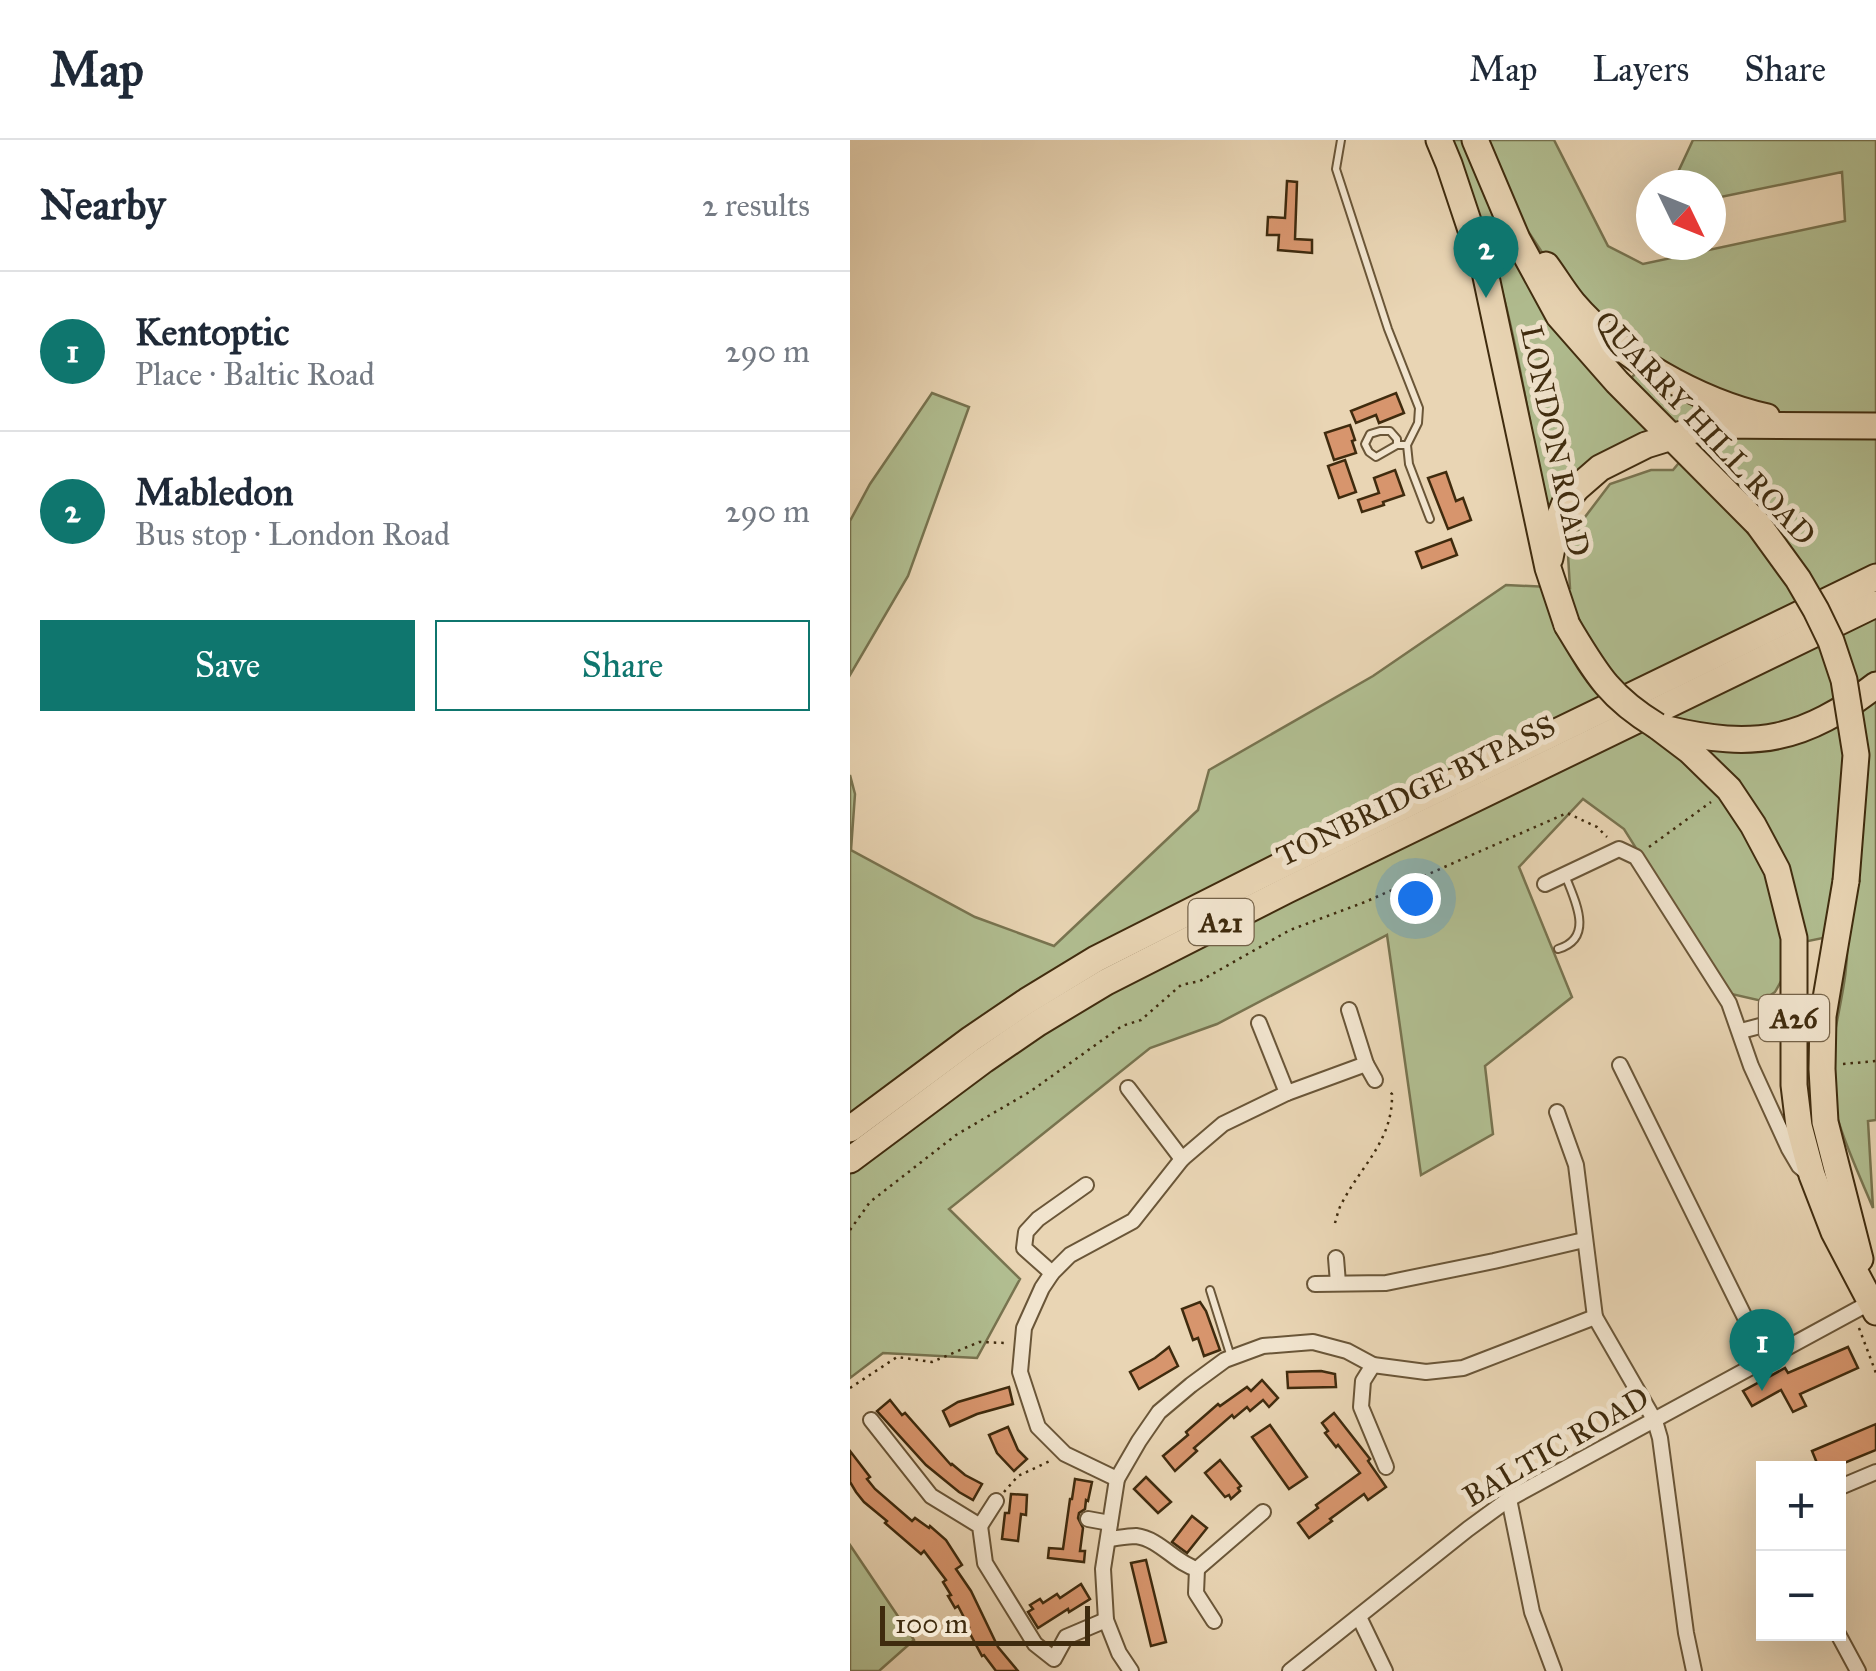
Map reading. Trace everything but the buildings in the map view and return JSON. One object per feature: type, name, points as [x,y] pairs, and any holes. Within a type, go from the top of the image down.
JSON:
[{"type":"highway","name":"LONDON ROAD","points":[[1439,140],[1486,272],[1548,568],[1568,625],[1606,686],[1622,703],[1696,744]]},
{"type":"highway","name":"QUARRY HILL ROAD","points":[[1474,140],[1517,239],[1559,316],[1584,347],[1758,524],[1798,579],[1831,641],[1844,680],[1856,755],[1846,881],[1823,1016],[1825,1122],[1867,1309]]},
{"type":"highway","points":[[1503,203],[1576,306],[1632,355],[1743,412],[1806,426]]},
{"type":"highway","points":[[1548,568],[1556,523],[1577,488],[1600,468],[1646,444],[1711,426],[1876,426]]},
{"type":"highway","points":[[1600,468],[1675,456],[1698,466]]},
{"type":"highway","name":"TONBRIDGE BYPASS","points":[[850,1129],[970,1039],[1096,960],[1278,867],[1876,576]]},
{"type":"highway","name":"TONBRIDGE BYPASS","points":[[850,1160],[1011,1042],[1139,964],[1876,604]]},
{"type":"highway","points":[[1696,744],[1773,738],[1801,730],[1828,719],[1876,686]]},
{"type":"highway","name":"A26","points":[[1696,744],[1754,825],[1777,870],[1794,938],[1794,1085],[1800,1126],[1812,1175],[1867,1309]]},
{"type":"street","points":[[1545,884],[1619,849],[1636,857],[1729,1003],[1751,1066],[1789,1150],[1799,1166],[1812,1175]]},
{"type":"street","points":[[1350,1010],[1366,1064],[1375,1080]]},
{"type":"street","points":[[1740,1031],[1794,1017],[1823,1016]]},
{"type":"street","points":[[1259,1023],[1286,1094]]},
{"type":"street","points":[[1117,1479],[1065,1454],[1038,1426],[1020,1372],[1024,1328],[1042,1288],[1070,1255],[1133,1222],[1182,1159],[1223,1124],[1286,1094],[1366,1064]]},
{"type":"street","points":[[1620,1065],[1766,1360]]},
{"type":"street","points":[[1128,1088],[1182,1159]]},
{"type":"street","points":[[1557,1112],[1576,1165],[1595,1317],[1655,1421],[1660,1438],[1694,1671]]},
{"type":"street","points":[[1052,1273],[1024,1248],[1026,1232],[1038,1218],[1086,1185]]},
{"type":"street","points":[[1315,1284],[1386,1283],[1584,1240]]},
{"type":"street","points":[[1336,1258],[1338,1283]]},
{"type":"street","name":"BALTIC ROAD","points":[[1290,1671],[1509,1499],[1867,1309]]},
{"type":"street","points":[[1131,1671],[1106,1620],[1104,1570],[1117,1479],[1159,1412],[1191,1385],[1231,1358],[1263,1346],[1313,1342],[1347,1351],[1373,1366],[1426,1372],[1463,1368],[1595,1317]]},
{"type":"street","points":[[1373,1366],[1363,1381],[1361,1408],[1386,1466]]},
{"type":"street","points":[[871,1420],[931,1496],[980,1526]]},
{"type":"street","points":[[1846,1485],[1876,1472]]},
{"type":"street","points":[[1509,1499],[1532,1612],[1554,1671]]},
{"type":"street","points":[[996,1501],[980,1526],[985,1563],[1052,1665],[1066,1636],[1106,1620]]},
{"type":"street","points":[[1214,1621],[1196,1594],[1198,1569],[1264,1512]]},
{"type":"street","points":[[1088,1520],[1110,1531],[1153,1541],[1188,1567],[1198,1569]]},
{"type":"street","points":[[1359,1617],[1385,1671]]},
{"type":"street","points":[[1842,1641],[1858,1671]]},
{"type":"lane","points":[[1340,140],[1336,169],[1388,329],[1420,408],[1418,423],[1407,445],[1409,464],[1430,519]]},
{"type":"lane","points":[[1397,445],[1390,431],[1370,434],[1365,444],[1376,457],[1397,445],[1407,445]]},
{"type":"lane","points":[[1558,949],[1570,946],[1578,938],[1580,928],[1565,874]]},
{"type":"lane","points":[[1210,1290],[1231,1358]]},
{"type":"path","points":[[1636,857],[1729,789]]},
{"type":"path","points":[[850,1230],[870,1202],[956,1135],[1032,1091],[1122,1026],[1140,1020],[1181,985],[1200,981],[1290,930],[1365,902],[1567,813],[1597,827],[1619,849]]},
{"type":"path","points":[[1822,1066],[1876,1061]]},
{"type":"path","points":[[1335,1223],[1343,1201],[1374,1156],[1390,1117],[1392,1094],[1375,1080]]},
{"type":"path","points":[[1867,1309],[1868,1347],[1876,1373]]},
{"type":"path","points":[[850,1388],[897,1357],[932,1362],[978,1342],[1022,1343]]},
{"type":"path","points":[[996,1501],[1018,1476],[1065,1454]]},
{"type":"green space","points":[[1451,140],[1465,140],[1497,211],[1660,436],[1548,524],[1507,310]]},
{"type":"green space","points":[[1486,140],[1554,140],[1608,246],[1643,264],[1662,260],[1726,260],[1726,246],[1845,221],[1842,172],[1726,196],[1726,170],[1679,170],[1693,140],[1876,140],[1876,1120],[1868,1121],[1873,1208],[1844,1138],[1830,1082],[1847,933],[1803,942],[1775,992],[1762,1001],[1727,993],[1624,829],[1583,799],[1519,867],[1572,997],[1485,1066],[1493,1134],[1421,1175],[1387,935],[1217,1024],[1150,1048],[949,1209],[1020,1279],[977,1358],[883,1353],[850,1378],[850,775],[855,794],[851,850],[975,917],[1054,946],[1198,810],[1209,770],[1373,676],[1506,585],[1570,588],[1568,555],[1582,521],[1610,484],[1651,470],[1673,470],[1696,442],[1719,436],[1722,398],[1616,335],[1559,278],[1522,222]]},
{"type":"green space","points":[[1637,372],[1725,415],[1677,431],[1631,378]]},
{"type":"green space","points":[[932,393],[969,407],[908,576],[850,675],[850,521],[870,484]]},
{"type":"green space","points":[[850,1545],[914,1640],[879,1671],[850,1671]]},
{"type":"place","name":"Mabledon","points":[[1486,298]]},
{"type":"place","name":"Kentoptic","points":[[1762,1391]]}]
